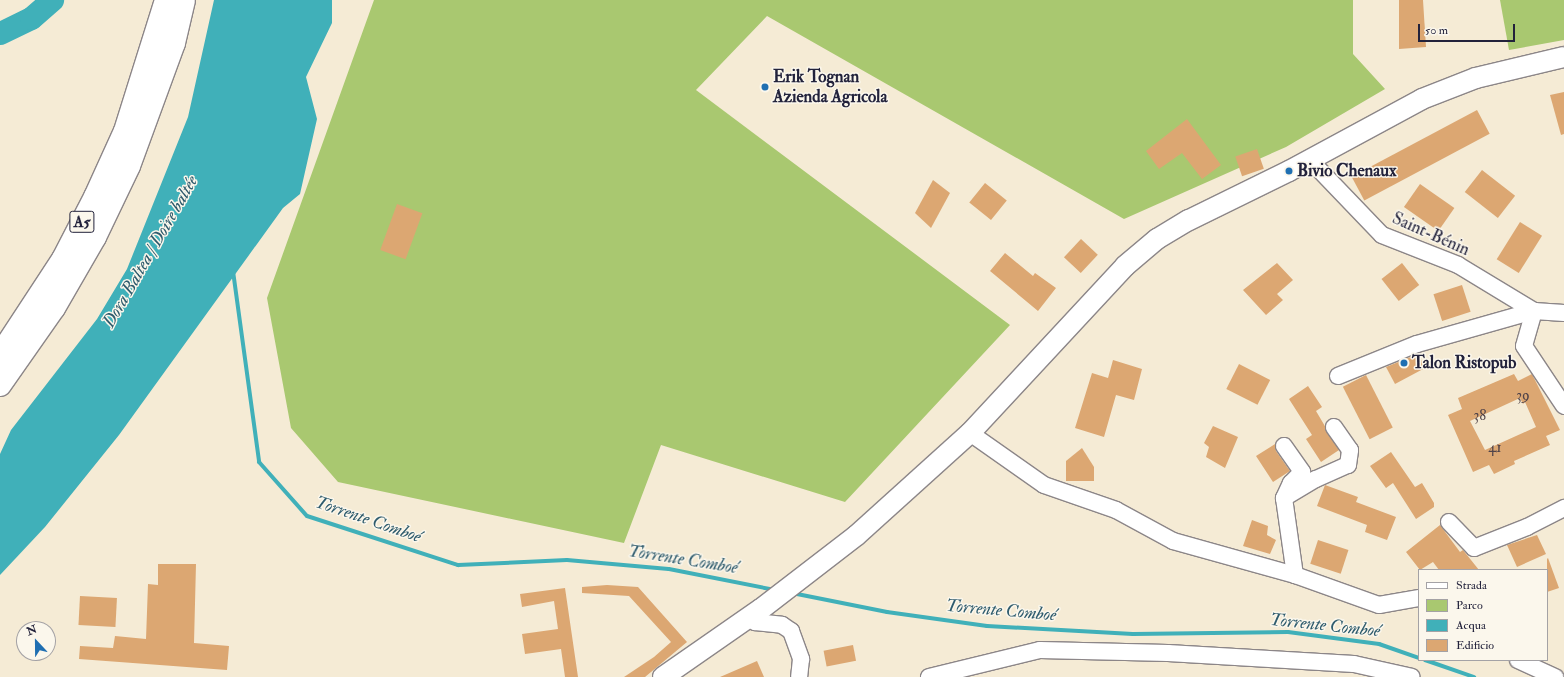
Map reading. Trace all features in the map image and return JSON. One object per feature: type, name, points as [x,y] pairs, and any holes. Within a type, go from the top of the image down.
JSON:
[{"type":"highway","name":"A5","points":[[0,355],[67,252],[125,131],[143,79],[166,0]]},
{"type":"highway","name":"A5","points":[[0,385],[54,308],[95,237],[129,166],[174,43],[184,0]]},
{"type":"main road","points":[[663,677],[755,613],[857,535],[970,433],[1125,266],[1157,239],[1189,220],[1422,99],[1476,78],[1564,57]]},
{"type":"street","name":"Saint-Bénin","points":[[1309,159],[1382,235],[1458,265],[1534,311]]},
{"type":"street","name":"Saint-Bénin","points":[[1338,376],[1417,344],[1534,311],[1564,313]]},
{"type":"street","points":[[1534,311],[1524,346],[1564,406]]},
{"type":"street","points":[[1284,498],[1316,479],[1348,465],[1350,450],[1334,426]]},
{"type":"street","points":[[970,433],[1044,485],[1116,510],[1173,541],[1294,575],[1379,605],[1418,598]]},
{"type":"street","points":[[1284,446],[1302,472],[1291,483],[1284,498],[1294,575]]},
{"type":"street","points":[[1449,522],[1474,548],[1527,527],[1564,508]]},
{"type":"street","points":[[755,613],[755,622],[782,624],[791,631],[801,659],[800,677]]},
{"type":"street","points":[[929,677],[1040,650],[1168,653],[1354,664],[1412,677]]},
{"type":"street","points":[[1520,661],[1555,677]]},
{"type":"green space","points":[[374,0],[1353,0],[1353,54],[1385,89],[1286,147],[1124,219],[767,16],[696,90],[1010,325],[845,502],[661,445],[624,543],[338,482],[291,428],[267,298]]},
{"type":"green space","points":[[1500,0],[1564,0],[1564,40],[1509,50]]},
{"type":"water","name":"Dora Baltea / Doire baltée","points":[[214,0],[332,0],[332,23],[306,77],[317,119],[300,194],[283,208],[119,435],[45,527],[0,575],[0,454],[11,430],[97,319],[127,269],[188,117]]},
{"type":"building","points":[[1399,0],[1423,0],[1426,47],[1399,49]]},
{"type":"building","points":[[1564,92],[1564,134],[1561,135],[1550,95]]},
{"type":"building","points":[[1477,110],[1490,134],[1364,201],[1352,177]]},
{"type":"building","points":[[1187,119],[1221,165],[1202,179],[1182,153],[1159,169],[1146,151]]},
{"type":"building","points":[[1257,149],[1264,169],[1242,176],[1235,156]]},
{"type":"building","points":[[1482,170],[1515,196],[1498,218],[1465,192]]},
{"type":"building","points":[[933,180],[950,193],[931,228],[915,213]]},
{"type":"building","points":[[985,183],[1007,201],[991,220],[969,202]]},
{"type":"building","points":[[1420,184],[1454,208],[1438,231],[1404,207]]},
{"type":"building","points":[[397,204],[422,213],[406,259],[380,250]]},
{"type":"building","points":[[1520,222],[1542,236],[1519,273],[1497,259]]},
{"type":"building","points":[[1081,239],[1098,255],[1081,273],[1064,257]]},
{"type":"building","points":[[1005,253],[1033,276],[1035,273],[1056,288],[1038,311],[990,271]]},
{"type":"building","points":[[1277,263],[1293,280],[1277,294],[1283,300],[1266,315],[1243,290]]},
{"type":"building","points":[[1402,263],[1419,285],[1399,301],[1382,279]]},
{"type":"building","points":[[1462,285],[1471,312],[1442,321],[1433,294]]},
{"type":"building","points":[[1418,354],[1425,368],[1395,384],[1386,367]]},
{"type":"building","points":[[1113,360],[1142,369],[1134,400],[1116,395],[1104,437],[1075,428],[1092,373],[1108,378]]},
{"type":"building","points":[[1239,364],[1270,380],[1257,405],[1226,389]]},
{"type":"building","points":[[1514,374],[1518,381],[1532,374],[1560,430],[1546,436],[1550,445],[1514,461],[1515,464],[1494,474],[1489,465],[1473,472],[1448,415],[1462,409],[1458,398]],"holes":[[[1520,398],[1523,404],[1525,402],[1536,427],[1485,450],[1470,421]]]},
{"type":"building","points":[[1366,375],[1393,428],[1370,439],[1343,387]]},
{"type":"building","points":[[1308,386],[1322,407],[1316,411],[1339,450],[1321,462],[1306,439],[1312,435],[1289,399]]},
{"type":"building","points":[[1213,426],[1238,437],[1225,468],[1206,457],[1209,447],[1204,443]]},
{"type":"building","points":[[1275,444],[1276,451],[1290,471],[1273,482],[1256,456]]},
{"type":"building","points":[[1082,448],[1094,467],[1094,481],[1066,481],[1066,461]]},
{"type":"building","points":[[1391,452],[1415,487],[1422,483],[1434,503],[1434,507],[1416,519],[1393,483],[1386,488],[1370,466]]},
{"type":"building","points":[[1325,485],[1358,497],[1356,502],[1396,517],[1387,540],[1365,532],[1367,525],[1317,506]]},
{"type":"building","points":[[1252,520],[1268,526],[1267,535],[1276,540],[1270,554],[1243,546]]},
{"type":"building","points":[[1440,525],[1460,552],[1463,550],[1478,569],[1438,569],[1433,562],[1419,569],[1406,552]]},
{"type":"building","points":[[1537,535],[1546,554],[1517,567],[1507,545]]},
{"type":"building","points":[[1318,540],[1348,550],[1341,574],[1310,564]]},
{"type":"building","points":[[1548,558],[1559,588],[1548,592],[1548,569]]},
{"type":"building","points":[[158,564],[196,564],[194,643],[229,646],[227,670],[79,659],[80,646],[113,648],[115,636],[146,639],[148,584],[158,585]]},
{"type":"building","points":[[607,585],[638,587],[687,642],[645,677],[624,677],[654,657],[671,642],[629,596],[582,593],[582,587]]},
{"type":"building","points":[[565,588],[578,677],[565,677],[561,649],[525,654],[522,634],[558,629],[554,601],[522,607],[520,594]]},
{"type":"building","points":[[80,596],[117,598],[115,627],[78,625]]},
{"type":"building","points":[[853,645],[856,661],[827,666],[824,651]]},
{"type":"building","points":[[757,661],[764,677],[720,677]]},
{"type":"waterway","points":[[0,33],[31,18],[52,0]]},
{"type":"waterway","name":"Torrente Comboé","points":[[233,271],[259,462],[307,516],[458,565],[567,560],[669,569],[775,590]]},
{"type":"waterway","name":"Torrente Comboé","points":[[792,593],[887,612],[987,626],[1133,634],[1288,632],[1379,644],[1418,658]]},
{"type":"waterway","name":"Torrente Comboé","points":[[1428,661],[1474,677]]},
{"type":"place","name":"Erik Tognan Azienda Agricola","points":[[765,87]]},
{"type":"place","name":"Bivio Chenaux","points":[[1289,171]]},
{"type":"place","name":"Talon Ristopub","points":[[1404,363]]}]
